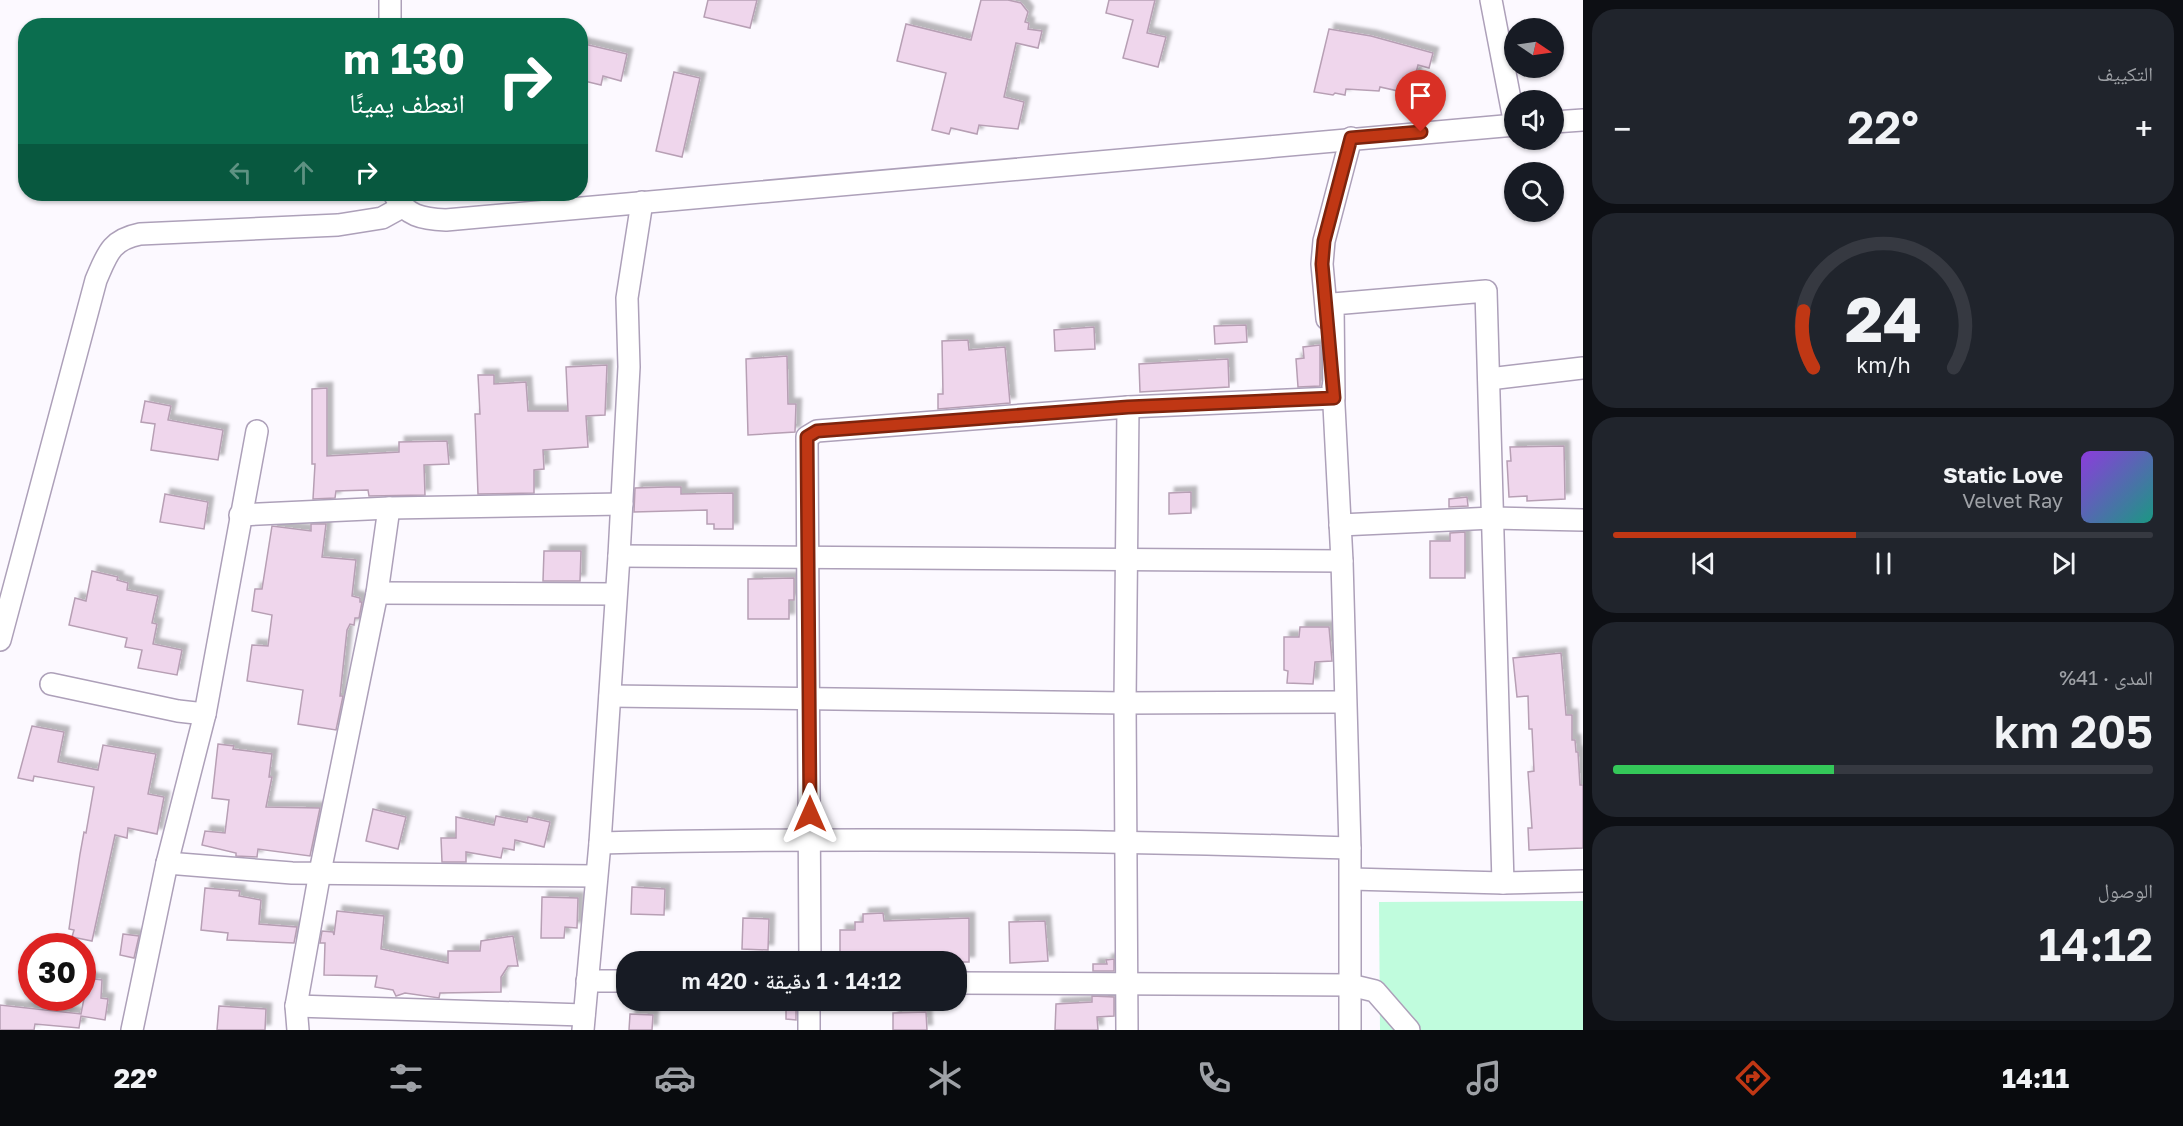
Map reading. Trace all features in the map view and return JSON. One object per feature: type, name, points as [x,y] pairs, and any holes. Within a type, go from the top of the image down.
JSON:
[{"type":"street","points":[[390,0],[390,18]]},
{"type":"street","points":[[1491,0],[1508,90]]},
{"type":"street","points":[[1564,121],[1583,120]]},
{"type":"street","points":[[399,201],[413,216],[446,220],[1504,126]]},
{"type":"street","points":[[1334,398],[1322,264],[1324,241],[1351,138]]},
{"type":"street","points":[[0,640],[96,280],[109,250],[130,236],[140,234],[338,225],[382,218],[397,201]]},
{"type":"street","points":[[296,1006],[584,1022],[600,843],[619,556],[629,367],[627,298],[642,202]]},
{"type":"street","points":[[1350,1030],[1351,879],[1342,561],[1334,398],[1333,304],[1486,291],[1503,883]]},
{"type":"street","points":[[1489,379],[1583,368]]},
{"type":"street","points":[[810,951],[807,437],[811,433],[1128,407],[1334,398]]},
{"type":"street","points":[[1127,1030],[1125,703],[1128,407]]},
{"type":"street","points":[[132,1030],[166,864],[205,714],[257,430]]},
{"type":"street","points":[[240,515],[389,508],[622,504]]},
{"type":"street","points":[[298,1030],[296,1006],[320,873],[377,593],[389,508]]},
{"type":"street","points":[[1340,525],[1494,518],[1583,520]]},
{"type":"street","points":[[619,556],[809,555],[1342,561]]},
{"type":"street","points":[[377,593],[616,594]]},
{"type":"street","points":[[51,684],[178,711],[205,714]]},
{"type":"street","points":[[610,696],[1125,703],[1345,702]]},
{"type":"street","points":[[600,843],[810,838],[1127,841],[1350,848]]},
{"type":"street","points":[[166,864],[320,873],[596,876]]},
{"type":"street","points":[[1351,879],[1503,883],[1583,881]]},
{"type":"street","points":[[587,981],[616,981]]},
{"type":"street","points":[[967,983],[1350,985],[1375,991],[1409,1030]]},
{"type":"street","points":[[809,1011],[809,1030]]},
{"type":"green space","points":[[1583,901],[1583,1030],[1380,1030],[1379,902]]},
{"type":"building","points":[[708,0],[757,0],[750,28],[704,17]]},
{"type":"building","points":[[981,0],[1008,0],[1021,3],[1028,12],[1025,22],[1029,23],[1028,29],[1042,31],[1038,48],[1016,43],[1004,97],[1024,102],[1018,129],[979,125],[977,134],[951,128],[949,134],[932,130],[946,73],[897,61],[906,24],[971,40]]},
{"type":"building","points":[[1109,0],[1155,0],[1147,33],[1166,37],[1158,67],[1123,58],[1133,20],[1106,13]]},
{"type":"building","points":[[1329,29],[1371,36],[1433,53],[1429,68],[1418,65],[1412,89],[1398,86],[1398,91],[1380,87],[1379,91],[1346,89],[1345,95],[1314,92]]},
{"type":"building","points":[[588,45],[627,54],[621,81],[603,76],[601,85],[588,82]]},
{"type":"building","points":[[674,72],[700,78],[682,157],[656,151]]},
{"type":"building","points":[[1246,325],[1247,342],[1215,344],[1214,326]]},
{"type":"building","points":[[1094,327],[1095,349],[1055,351],[1054,330]]},
{"type":"building","points":[[968,340],[969,350],[1005,347],[1010,403],[938,409],[938,394],[943,394],[942,341]]},
{"type":"building","points":[[1320,345],[1320,386],[1298,387],[1296,359],[1304,358],[1303,347]]},
{"type":"building","points":[[787,356],[788,404],[796,404],[795,432],[748,435],[746,359]]},
{"type":"building","points":[[1228,359],[1229,387],[1140,392],[1139,364]]},
{"type":"building","points":[[607,365],[605,415],[586,416],[588,447],[543,450],[544,469],[534,470],[534,493],[478,494],[475,414],[480,414],[478,375],[494,375],[494,384],[526,382],[528,411],[568,411],[566,367]]},
{"type":"building","points":[[327,388],[327,456],[399,452],[399,442],[447,441],[449,464],[424,465],[425,495],[369,496],[368,490],[336,491],[335,498],[313,499],[315,464],[312,464],[312,389]]},
{"type":"building","points":[[145,401],[171,406],[168,420],[223,430],[218,460],[151,450],[155,424],[141,422]]},
{"type":"building","points":[[1564,446],[1565,499],[1527,501],[1527,496],[1509,497],[1507,461],[1511,461],[1510,447]]},
{"type":"building","points":[[681,487],[681,494],[733,493],[733,529],[714,529],[714,524],[707,524],[707,510],[634,512],[635,488]]},
{"type":"building","points":[[1191,492],[1191,513],[1169,514],[1169,493]]},
{"type":"building","points":[[165,494],[208,502],[204,529],[160,522]]},
{"type":"building","points":[[1467,497],[1468,506],[1449,507],[1449,499]]},
{"type":"building","points":[[311,524],[326,524],[322,557],[356,560],[352,596],[360,598],[362,602],[359,618],[355,618],[354,625],[350,624],[347,630],[340,696],[343,696],[336,730],[298,724],[303,690],[247,681],[252,645],[268,646],[272,615],[252,611],[255,589],[262,589],[272,526],[311,531]]},
{"type":"building","points":[[1465,532],[1465,578],[1430,578],[1430,541],[1450,541],[1450,533]]},
{"type":"building","points":[[544,551],[581,551],[580,581],[543,581]]},
{"type":"building","points":[[92,571],[118,577],[117,580],[128,583],[127,590],[158,596],[152,623],[157,624],[153,644],[182,650],[177,675],[138,668],[142,650],[125,647],[127,638],[69,625],[75,598],[86,601]]},
{"type":"building","points":[[794,578],[794,600],[789,600],[789,619],[748,619],[748,579]]},
{"type":"building","points":[[1300,627],[1329,627],[1332,661],[1315,662],[1313,684],[1287,683],[1288,671],[1284,670],[1284,637],[1299,637]]},
{"type":"building","points":[[1561,653],[1566,715],[1572,715],[1572,740],[1575,740],[1576,752],[1578,752],[1580,785],[1583,785],[1583,848],[1529,850],[1528,828],[1532,828],[1528,772],[1534,771],[1532,729],[1529,729],[1528,696],[1517,697],[1513,658]]},
{"type":"building","points":[[32,726],[64,732],[58,762],[98,770],[103,745],[156,754],[148,794],[164,797],[157,834],[128,828],[127,838],[115,835],[94,933],[73,933],[74,930],[69,929],[80,854],[94,787],[34,776],[33,781],[18,778]]},
{"type":"building","points":[[218,744],[234,746],[233,749],[272,754],[269,777],[272,777],[266,807],[320,808],[310,856],[258,849],[257,857],[236,856],[236,853],[202,845],[205,831],[225,833],[229,800],[212,798]]},
{"type":"building","points":[[373,809],[406,817],[398,849],[366,841]]},
{"type":"building","points":[[496,816],[527,822],[528,817],[550,822],[544,847],[515,840],[514,850],[503,848],[501,858],[466,852],[466,862],[442,862],[441,838],[456,838],[456,817],[494,825]]},
{"type":"building","points":[[632,887],[665,889],[664,915],[631,914]]},
{"type":"building","points":[[205,888],[240,891],[239,896],[261,900],[259,924],[297,927],[294,943],[227,940],[228,933],[201,930]]},
{"type":"building","points":[[542,897],[578,898],[577,928],[565,927],[564,938],[541,938]]},
{"type":"building","points":[[337,911],[384,916],[381,949],[448,963],[448,951],[480,951],[481,941],[513,936],[518,966],[508,966],[501,977],[501,992],[440,993],[439,998],[405,993],[396,996],[393,990],[375,987],[377,976],[324,975],[325,943],[320,943],[322,931],[333,932],[334,935]]},
{"type":"building","points":[[883,913],[884,921],[969,918],[969,962],[967,962],[967,951],[840,951],[840,930],[855,930],[855,922],[863,922],[863,914]]},
{"type":"building","points":[[743,918],[769,919],[768,950],[742,949]]},
{"type":"building","points":[[1045,921],[1048,961],[1010,963],[1009,922]]},
{"type":"building","points":[[123,934],[139,936],[134,958],[120,955]]},
{"type":"building","points":[[1114,959],[1114,971],[1093,971],[1093,964],[1107,964],[1106,960]]},
{"type":"building","points":[[96,979],[102,980],[101,998],[108,999],[105,1020],[81,1016],[79,1028],[35,1024],[34,1030],[0,1030],[0,1005],[18,1007],[18,1011],[81,1014],[82,1011],[96,1011]]},
{"type":"building","points":[[1092,996],[1114,997],[1114,1016],[1097,1017],[1098,1030],[1055,1030],[1056,1004],[1092,1002]]},
{"type":"building","points":[[219,1006],[266,1009],[265,1030],[217,1030]]},
{"type":"building","points":[[786,1011],[796,1011],[796,1020],[786,1019]]},
{"type":"building","points":[[926,1012],[927,1030],[893,1030],[893,1013]]},
{"type":"building","points":[[630,1014],[653,1015],[652,1030],[629,1030]]},
{"type":"route","points":[[810,814],[807,437],[817,431],[1128,407],[1334,398],[1322,264],[1324,241],[1351,138],[1421,132]]}]
